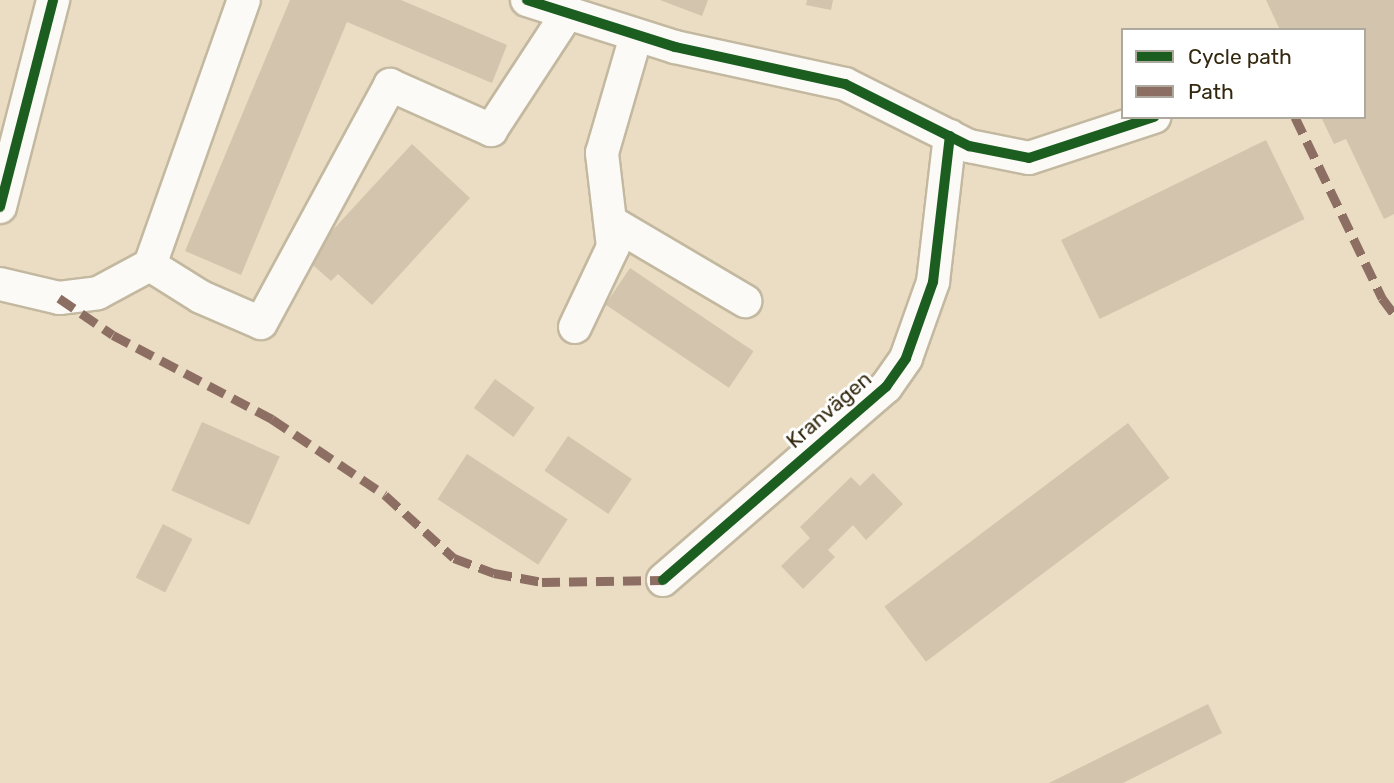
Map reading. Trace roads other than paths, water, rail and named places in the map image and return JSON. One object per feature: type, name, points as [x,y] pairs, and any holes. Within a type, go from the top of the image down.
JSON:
[{"type":"street","points":[[0,207],[53,0]]},
{"type":"street","points":[[0,284],[59,298],[98,293],[150,265],[244,0]]},
{"type":"street","points":[[527,0],[636,36],[845,84],[969,146],[1029,158],[1148,119]]},
{"type":"street","points":[[150,265],[201,297],[261,323],[390,85],[491,130],[567,13]]},
{"type":"street","points":[[575,327],[613,247],[602,153],[636,36]]},
{"type":"street","name":"Kranvägen","points":[[663,580],[886,387],[906,358],[933,282],[950,136]]},
{"type":"street","points":[[611,222],[746,301]]}]
